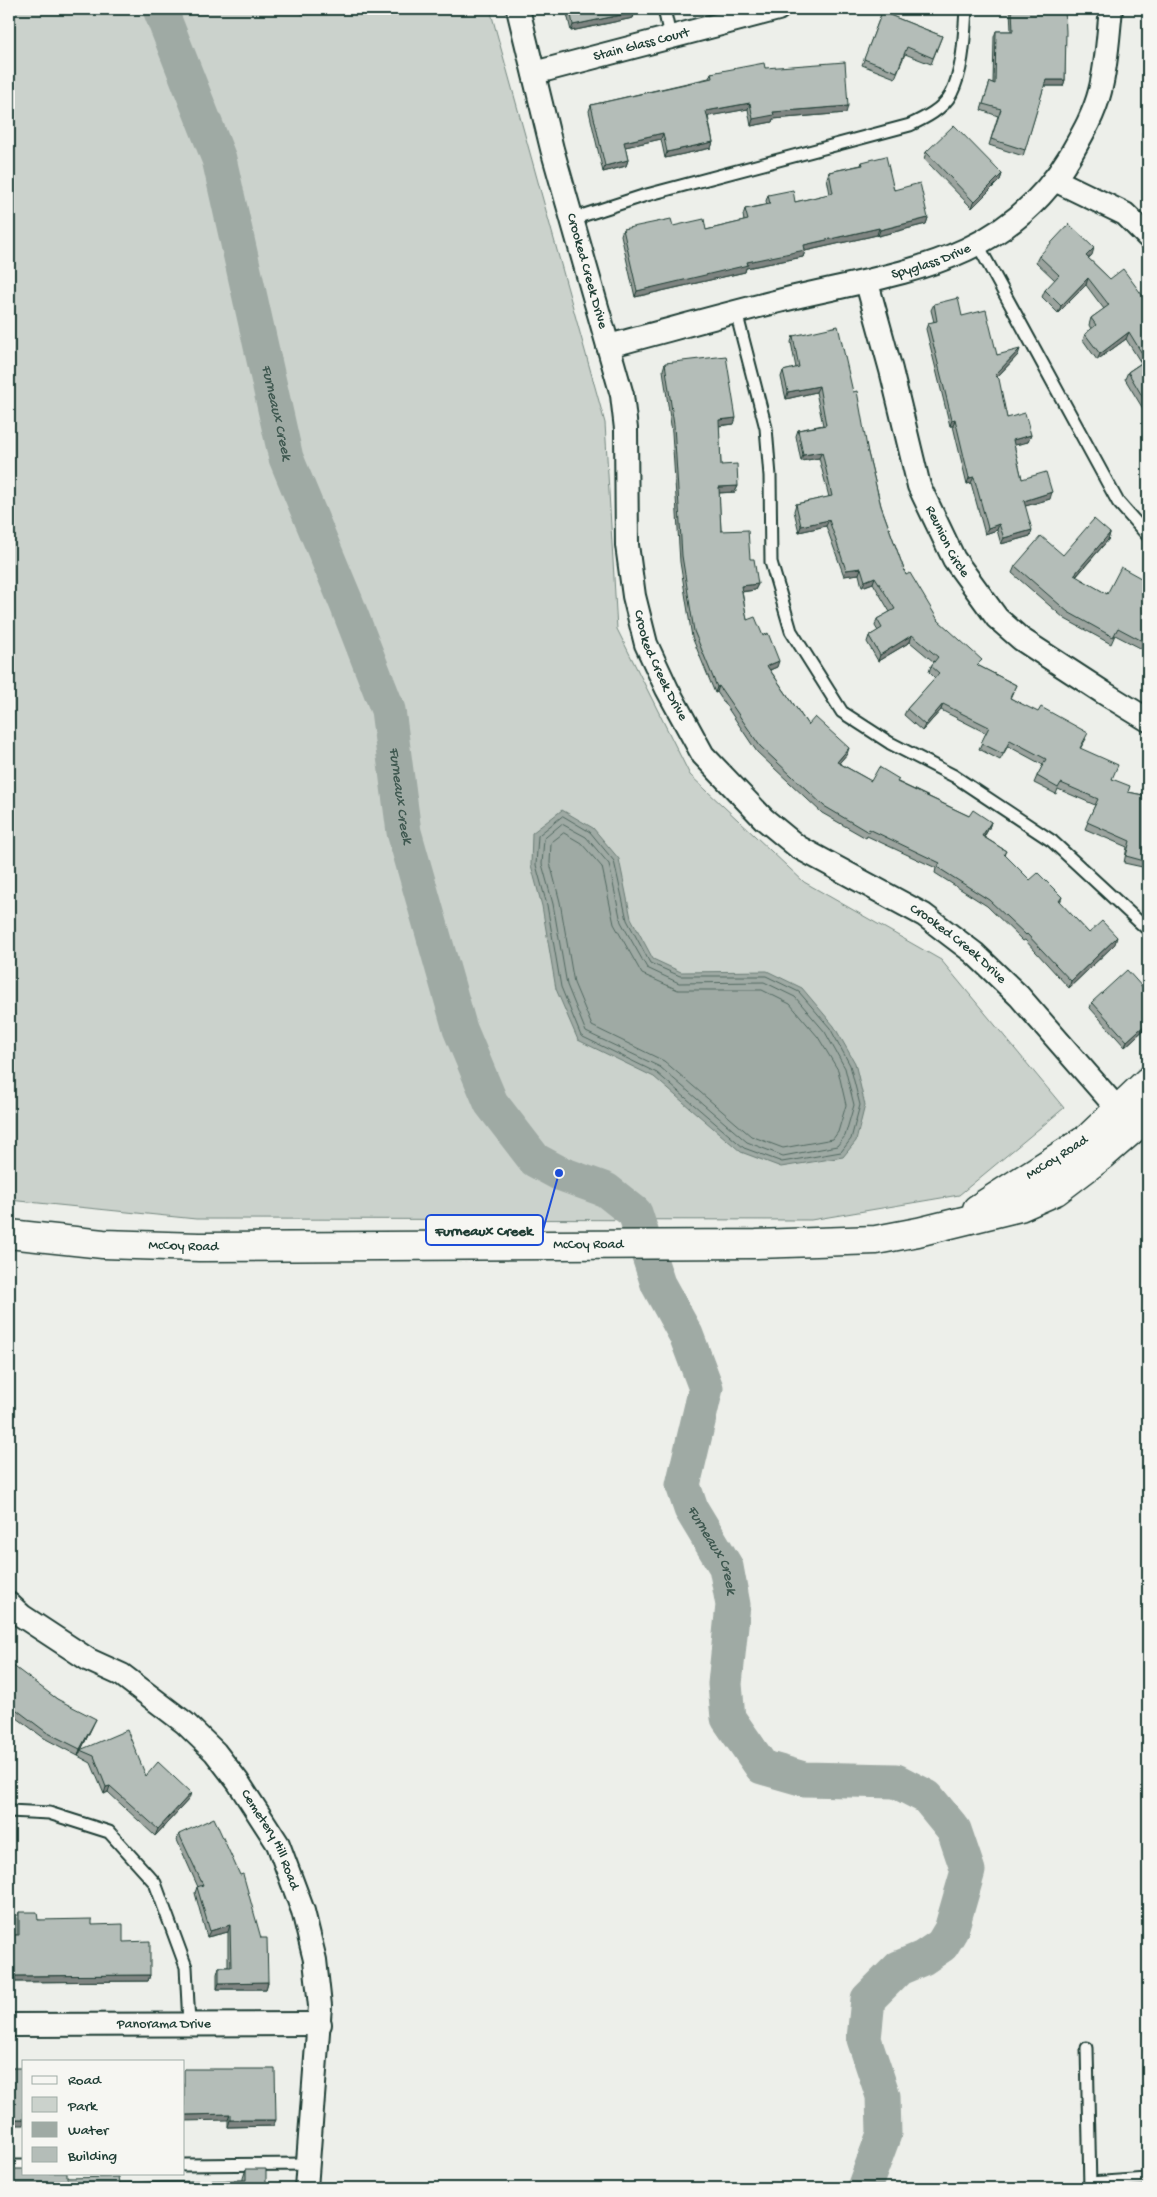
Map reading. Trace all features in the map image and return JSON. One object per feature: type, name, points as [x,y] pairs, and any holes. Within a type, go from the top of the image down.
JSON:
[{"type":"street","name":"Crooked Creek Drive","points":[[518,9],[552,149],[623,404],[626,429],[627,546],[634,596],[646,644],[667,689],[703,755],[764,819],[798,847],[924,915],[974,953],[1019,996],[1134,1118]]},
{"type":"street","name":"Stain Glass Court","points":[[534,73],[778,9]]},
{"type":"street","name":"Spyglass Drive","points":[[608,346],[791,298],[866,283],[953,257],[978,245],[1030,208],[1055,180],[1090,121],[1100,90],[1106,57],[1111,9]]},
{"type":"street","points":[[1055,180],[1125,214],[1148,237]]},
{"type":"street","name":"Reunion Circle","points":[[866,283],[891,370],[919,486],[954,559],[997,618],[1021,639],[1148,720]]},
{"type":"street","name":"McCoy Road","points":[[9,1234],[103,1244],[199,1247],[576,1246],[834,1243],[876,1240],[918,1232],[956,1221],[1010,1189],[1088,1138],[1134,1118],[1148,1082]]},
{"type":"street","name":"Cemetery Hill Road","points":[[9,1604],[22,1616],[89,1660],[122,1676],[185,1723],[215,1752],[238,1782],[278,1844],[303,1911],[315,1960],[320,2024],[306,2188]]},
{"type":"street","name":"Panorama Drive","points":[[9,2025],[320,2024]]},
{"type":"lane","points":[[664,9],[670,36]]},
{"type":"lane","points":[[572,219],[643,196],[910,125],[930,115],[950,95],[963,56],[966,9]]},
{"type":"lane","points":[[978,245],[1118,502],[1148,536]]},
{"type":"lane","points":[[736,312],[766,428],[770,476],[771,562],[791,631],[826,689],[842,712],[890,743],[954,776],[1052,841],[1148,930]]},
{"type":"lane","points":[[9,1811],[49,1812],[109,1832],[155,1883],[186,1967],[189,2023]]},
{"type":"lane","points":[[1087,2048],[1090,2186],[1148,2179]]},
{"type":"lane","points":[[185,2165],[308,2164]]},
{"type":"lane","points":[[9,2166],[22,2166]]},
{"type":"green space","points":[[9,9],[490,9],[605,423],[617,629],[690,775],[804,882],[941,960],[1064,1108],[959,1195],[811,1220],[196,1219],[9,1200]]},
{"type":"water","points":[[294,9],[356,9],[303,15]]},
{"type":"water","points":[[562,810],[593,828],[619,859],[631,918],[653,959],[681,972],[767,971],[802,988],[834,1026],[855,1063],[865,1105],[856,1141],[843,1157],[781,1167],[741,1152],[654,1077],[578,1040],[556,989],[542,906],[531,865],[532,833]]},
{"type":"building","points":[[570,9],[635,9],[635,12],[573,25]]},
{"type":"building","points":[[1012,9],[1065,9],[1065,80],[1046,80],[1025,150],[991,139],[1001,109],[983,104],[990,82],[995,84],[996,31],[1013,31]]},
{"type":"building","points":[[882,12],[942,36],[933,58],[907,47],[897,72],[864,59]]},
{"type":"building","points":[[845,62],[848,106],[773,112],[774,115],[753,119],[750,103],[706,111],[713,142],[667,152],[663,133],[624,142],[628,160],[605,166],[591,105],[712,78],[711,73],[764,63],[765,68]]},
{"type":"building","points":[[954,125],[1002,174],[974,202],[926,152]]},
{"type":"building","points":[[1144,127],[1148,127],[1148,179],[1146,179]]},
{"type":"building","points":[[886,156],[894,190],[920,183],[928,218],[880,230],[879,228],[804,245],[805,250],[747,262],[748,265],[637,291],[623,229],[671,219],[673,226],[704,219],[706,230],[748,220],[745,209],[770,204],[768,195],[793,190],[795,202],[833,193],[829,172],[863,165],[862,162]]},
{"type":"building","points":[[1069,224],[1094,248],[1086,256],[1110,279],[1123,269],[1148,303],[1148,406],[1128,372],[1146,360],[1129,332],[1100,354],[1085,334],[1096,325],[1091,318],[1109,305],[1088,278],[1061,306],[1045,290],[1059,275],[1039,256]]},
{"type":"building","points":[[958,298],[962,316],[986,310],[997,355],[1020,349],[995,375],[999,379],[1007,418],[1025,413],[1031,435],[1013,440],[1022,479],[1046,472],[1052,492],[1024,501],[1032,530],[1004,538],[999,524],[988,528],[974,477],[969,478],[955,419],[952,420],[928,323],[937,321],[934,304]]},
{"type":"building","points":[[838,326],[853,392],[857,391],[868,453],[881,506],[906,575],[910,573],[938,620],[982,660],[977,665],[1016,685],[1010,698],[1038,712],[1041,707],[1088,733],[1080,748],[1118,765],[1112,779],[1130,786],[1128,792],[1148,796],[1148,862],[1126,856],[1130,841],[1087,822],[1098,799],[1061,783],[1058,788],[1037,776],[1046,759],[1010,740],[1003,754],[981,743],[989,727],[943,704],[925,725],[907,709],[939,673],[931,666],[938,657],[912,635],[880,655],[869,636],[882,628],[877,619],[895,609],[875,577],[865,581],[861,568],[846,570],[829,520],[801,526],[796,504],[832,496],[822,452],[803,455],[798,430],[826,425],[819,386],[788,392],[783,371],[799,367],[793,336]]},
{"type":"building","points":[[726,356],[736,418],[719,420],[721,465],[737,464],[738,486],[719,487],[721,531],[748,530],[750,559],[754,559],[758,584],[741,586],[747,620],[755,617],[763,636],[768,633],[779,661],[767,666],[808,725],[815,717],[849,748],[837,762],[871,781],[879,767],[899,779],[897,782],[969,816],[973,810],[991,822],[982,836],[1006,851],[1004,854],[1030,880],[1038,873],[1062,897],[1059,901],[1089,933],[1102,921],[1117,937],[1071,981],[1027,934],[989,900],[937,867],[940,863],[869,829],[868,832],[824,806],[760,746],[719,686],[717,687],[694,631],[682,556],[674,425],[665,363]]},
{"type":"building","points":[[1094,519],[1110,533],[1074,575],[1107,594],[1121,567],[1148,582],[1148,644],[1118,628],[1113,637],[1068,612],[1015,566],[1041,536],[1063,555]]},
{"type":"building","points":[[1127,970],[1144,989],[1148,985],[1148,1022],[1127,1041],[1092,1002]]},
{"type":"building","points":[[12,1665],[57,1699],[96,1719],[80,1749],[46,1732],[9,1704],[9,1667]]},
{"type":"building","points":[[127,1730],[146,1776],[158,1762],[191,1793],[158,1829],[110,1786],[106,1787],[94,1756],[80,1750]]},
{"type":"building","points":[[214,1818],[240,1875],[243,1874],[261,1938],[267,1938],[268,1982],[219,1983],[219,1967],[231,1967],[230,1925],[210,1931],[197,1887],[203,1885],[179,1834]]},
{"type":"building","points":[[19,1912],[37,1912],[38,1920],[92,1919],[92,1925],[123,1924],[123,1942],[150,1941],[150,1975],[9,1976],[9,1935],[19,1935]]},
{"type":"building","points":[[9,2068],[22,2068],[22,2119],[9,2119]]},
{"type":"building","points":[[185,2069],[275,2069],[276,2120],[230,2120],[230,2114],[185,2115]]},
{"type":"building","points":[[9,2169],[22,2169],[22,2174],[67,2174],[67,2178],[118,2177],[119,2183],[246,2180],[246,2169],[266,2169],[266,2188],[9,2188]]},
{"type":"waterway","name":"Furneaux Creek","points":[[160,9],[219,159],[286,458],[346,602],[388,710],[404,832],[460,1029],[491,1103],[535,1160],[559,1173],[606,1190],[635,1213],[658,1284],[686,1335],[706,1388],[683,1485],[691,1509],[726,1567],[733,1605],[725,1684],[728,1718],[762,1767],[804,1779],[896,1781],[927,1797],[954,1830],[968,1871],[951,1930],[942,1945],[923,1958],[899,1968],[868,1999],[864,2039],[883,2096],[884,2134],[864,2188]]},
{"type":"place","name":"Furneaux Creek","points":[[559,1173]]}]
